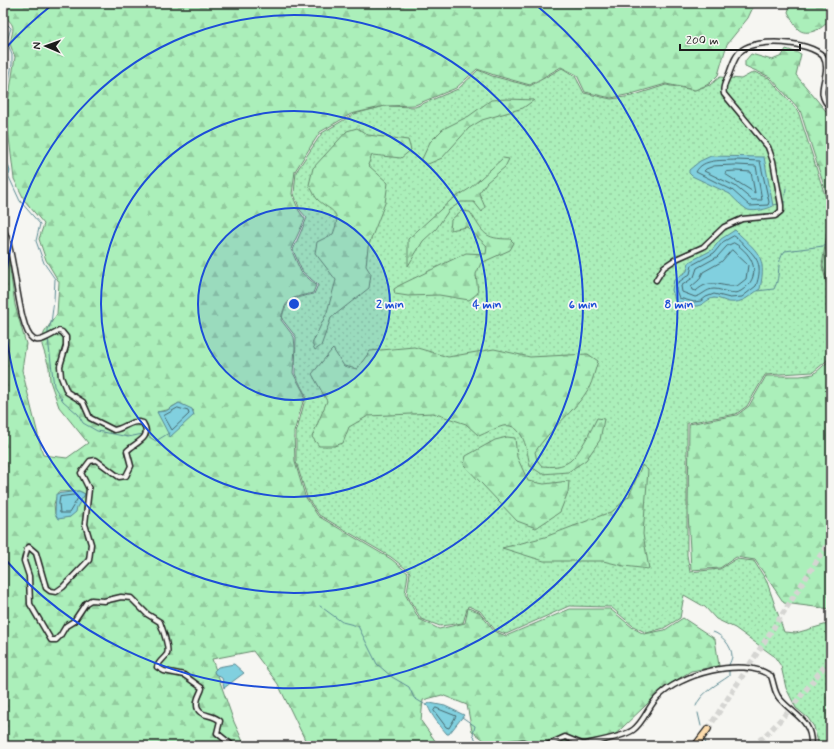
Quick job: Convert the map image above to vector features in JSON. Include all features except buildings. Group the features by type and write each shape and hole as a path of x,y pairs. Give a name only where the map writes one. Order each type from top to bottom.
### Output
{"main road":[{"path":"694,746 708,729"}],"street":[{"path":"656,280 664,266 703,247 724,227 742,219 775,216 781,211 773,161 768,147 724,94 724,84 740,51 754,45 773,41 814,49 823,55 828,62 830,72 829,83 823,93 825,101 831,108"},
{"path":"3,229 11,247 14,276 26,329 33,339 41,340 59,332 62,332 66,337 66,346 60,366 61,377 67,392 83,402 90,418 114,430 133,422 139,422 145,426 145,435 143,440 127,451 131,466 126,476 119,477 96,460 90,461 81,473 89,489 85,524 91,551 87,563 63,587 56,592 50,591 46,588 36,553 29,548 27,549 24,561 29,576 30,604 51,640 56,640 66,626 74,621 86,603 91,600 104,601 121,597 131,598 147,614 160,622 168,649 167,655 157,667 164,671 184,675 202,688 197,699 198,711 201,714 217,718 220,721 217,733 232,746"},
{"path":"545,746 565,737 582,744 586,744 630,732 637,726 657,698 683,680 738,667 755,670 772,676 779,698 799,716 810,730 811,746"},
{"path":"483,746 523,742 532,746"}],"green space":[{"path":"3,3 755,3 748,18 727,44 718,75 709,84 695,90 666,84 611,98 585,92 577,75 561,67 530,85 477,69 456,88 415,105 385,106 351,114 320,132 295,171 292,194 299,211 305,219 291,249 301,272 316,285 313,293 295,298 288,303 285,307 281,320 294,337 295,348 293,373 305,395 294,432 295,462 305,496 318,516 391,559 408,573 405,594 419,619 439,629 465,623 468,608 479,612 494,631 506,636 570,609 610,609 633,628 644,634 665,630 683,618 715,639 719,666 691,671 665,687 603,746 492,746 472,731 467,705 442,695 423,700 421,721 436,742 443,746 308,746 278,684 253,651 212,659 234,722 245,746 3,746 3,239 7,248 15,305 26,344 22,370 43,455 67,458 88,443 59,407 50,381 49,367 42,345 44,333 57,314 59,282 46,260 39,239 44,224 25,201 14,179 5,105 9,96 15,57 10,44 13,28 10,22 3,15","holes":["179,403 194,411 157,412 167,410","79,491 85,494 70,517 61,518 55,514 54,504 58,492"]},
{"path":"804,3 831,3 830,17 826,24 810,32 801,31 798,29 788,12 790,6 801,6"},
{"path":"786,49 801,54 796,75 831,117 831,208 800,110 770,77 745,66 745,61 751,54 772,60 782,56"},
{"path":"562,68 575,76 584,93 611,99 632,96 666,85 694,90 710,85 720,77 741,79 754,72 769,78 798,111 830,211 822,266 831,299 831,355 830,358 813,372 765,375 747,406 736,414 687,423 687,555 690,572 720,569 736,559 754,561 767,582 784,632 796,633 831,623 831,746 819,746 814,727 808,718 796,708 786,688 781,666 774,656 735,628 716,619 705,607 684,595 680,618 664,628 647,633 633,626 611,607 569,606 506,634 495,630 480,611 468,606 463,623 440,626 421,619 407,595 410,572 391,557 319,515 307,497 296,462 296,433 306,396 295,374 296,337 282,319 283,312 288,303 296,298 314,294 318,285 302,271 293,250 307,218 300,210 294,194 296,172 322,133 354,114 385,106 415,107 458,89 478,70 492,76 530,86"},
{"path":"491,100 534,100 523,108 482,120 469,128 442,158 428,164 421,161 430,142 443,129 469,116"},
{"path":"357,128 368,135 408,140 411,150 401,158 372,155 368,165 388,183 385,203 368,247 366,266 371,274 369,288 331,318 321,346 315,350 312,344 327,312 336,280 315,253 317,242 333,234 337,220 334,212 317,199 309,185 313,168 347,131"},
{"path":"503,158 509,159 505,167 487,182 479,193 485,207 482,212 474,202 461,202 449,210 436,229 423,241 408,266 408,239 451,200 469,189"},
{"path":"461,211 470,212 482,230 489,236 501,239 510,239 514,243 510,250 481,263 476,274 478,293 469,300 439,295 408,296 395,294 394,289 400,285 466,253 486,254 487,246 467,227 450,230 451,220"},
{"path":"831,212 831,293 823,266"},
{"path":"414,347 448,357 494,349 530,357 588,354 598,361 589,388 577,405 541,443 535,452 537,460 542,466 557,466 570,461 581,447 597,418 604,419 600,440 586,460 568,472 542,474 530,466 526,446 520,433 516,429 510,426 503,426 479,436 466,424 433,413 368,416 349,427 343,443 334,446 319,446 312,437 327,401 312,374 331,351 333,349 344,366 357,369 370,351"},
{"path":"831,359 831,609 784,603 755,560 736,557 720,568 691,570 688,512 689,424 737,415 749,406 766,376 800,376 814,374"},
{"path":"507,437 515,438 517,457 528,481 544,484 569,481 568,492 560,512 536,528 517,521 464,465 466,456 495,440"},
{"path":"642,465 648,470 643,534 649,569 624,566 603,561 544,561 502,548 545,537 613,511 629,496"}],"water":[{"path":"3,150 10,171 9,175 3,177"},
{"path":"711,156 764,157 773,206 761,210 748,210 730,194 692,176 689,173 689,170 700,161"},
{"path":"735,230 759,255 762,269 760,289 738,302 729,302 714,298 697,306 676,303 672,290 674,280 687,271 689,262 712,250 721,239"},
{"path":"179,403 192,409 194,415 170,437 157,412 166,411"},
{"path":"79,491 85,494 77,507 76,512 70,517 58,519 55,514 56,494"},
{"path":"234,664 244,673 224,688 222,678 215,674 214,671 218,667"},
{"path":"430,703 445,706 464,715 449,734 447,734 439,724 428,706 425,705"}],"waterway":[{"path":"3,20 11,28 7,41 12,55 12,64 7,91 3,100"},
{"path":"8,175 20,201 40,224 36,241 44,263 55,279 54,300 48,336"},
{"path":"784,203 786,188"},
{"path":"773,205 779,204"},
{"path":"757,291 774,289 778,278 780,259 785,251 831,245"},
{"path":"48,339 54,386 63,401 78,414 83,423 97,431 128,437 143,434"},
{"path":"146,435 156,441 169,433"},
{"path":"320,606 342,622 358,626 377,664 392,677 409,687 414,698 424,704"},
{"path":"713,632 723,638 732,652 729,665"},
{"path":"696,706 698,701 706,692 729,676 729,670"},
{"path":"698,713 701,726"},
{"path":"462,717 475,726 473,734 477,743 486,743"},
{"path":"705,740 706,746"}],"tunnel":[{"path":"708,729 831,539"},
{"path":"753,746 771,730 793,706 831,658"}]}
